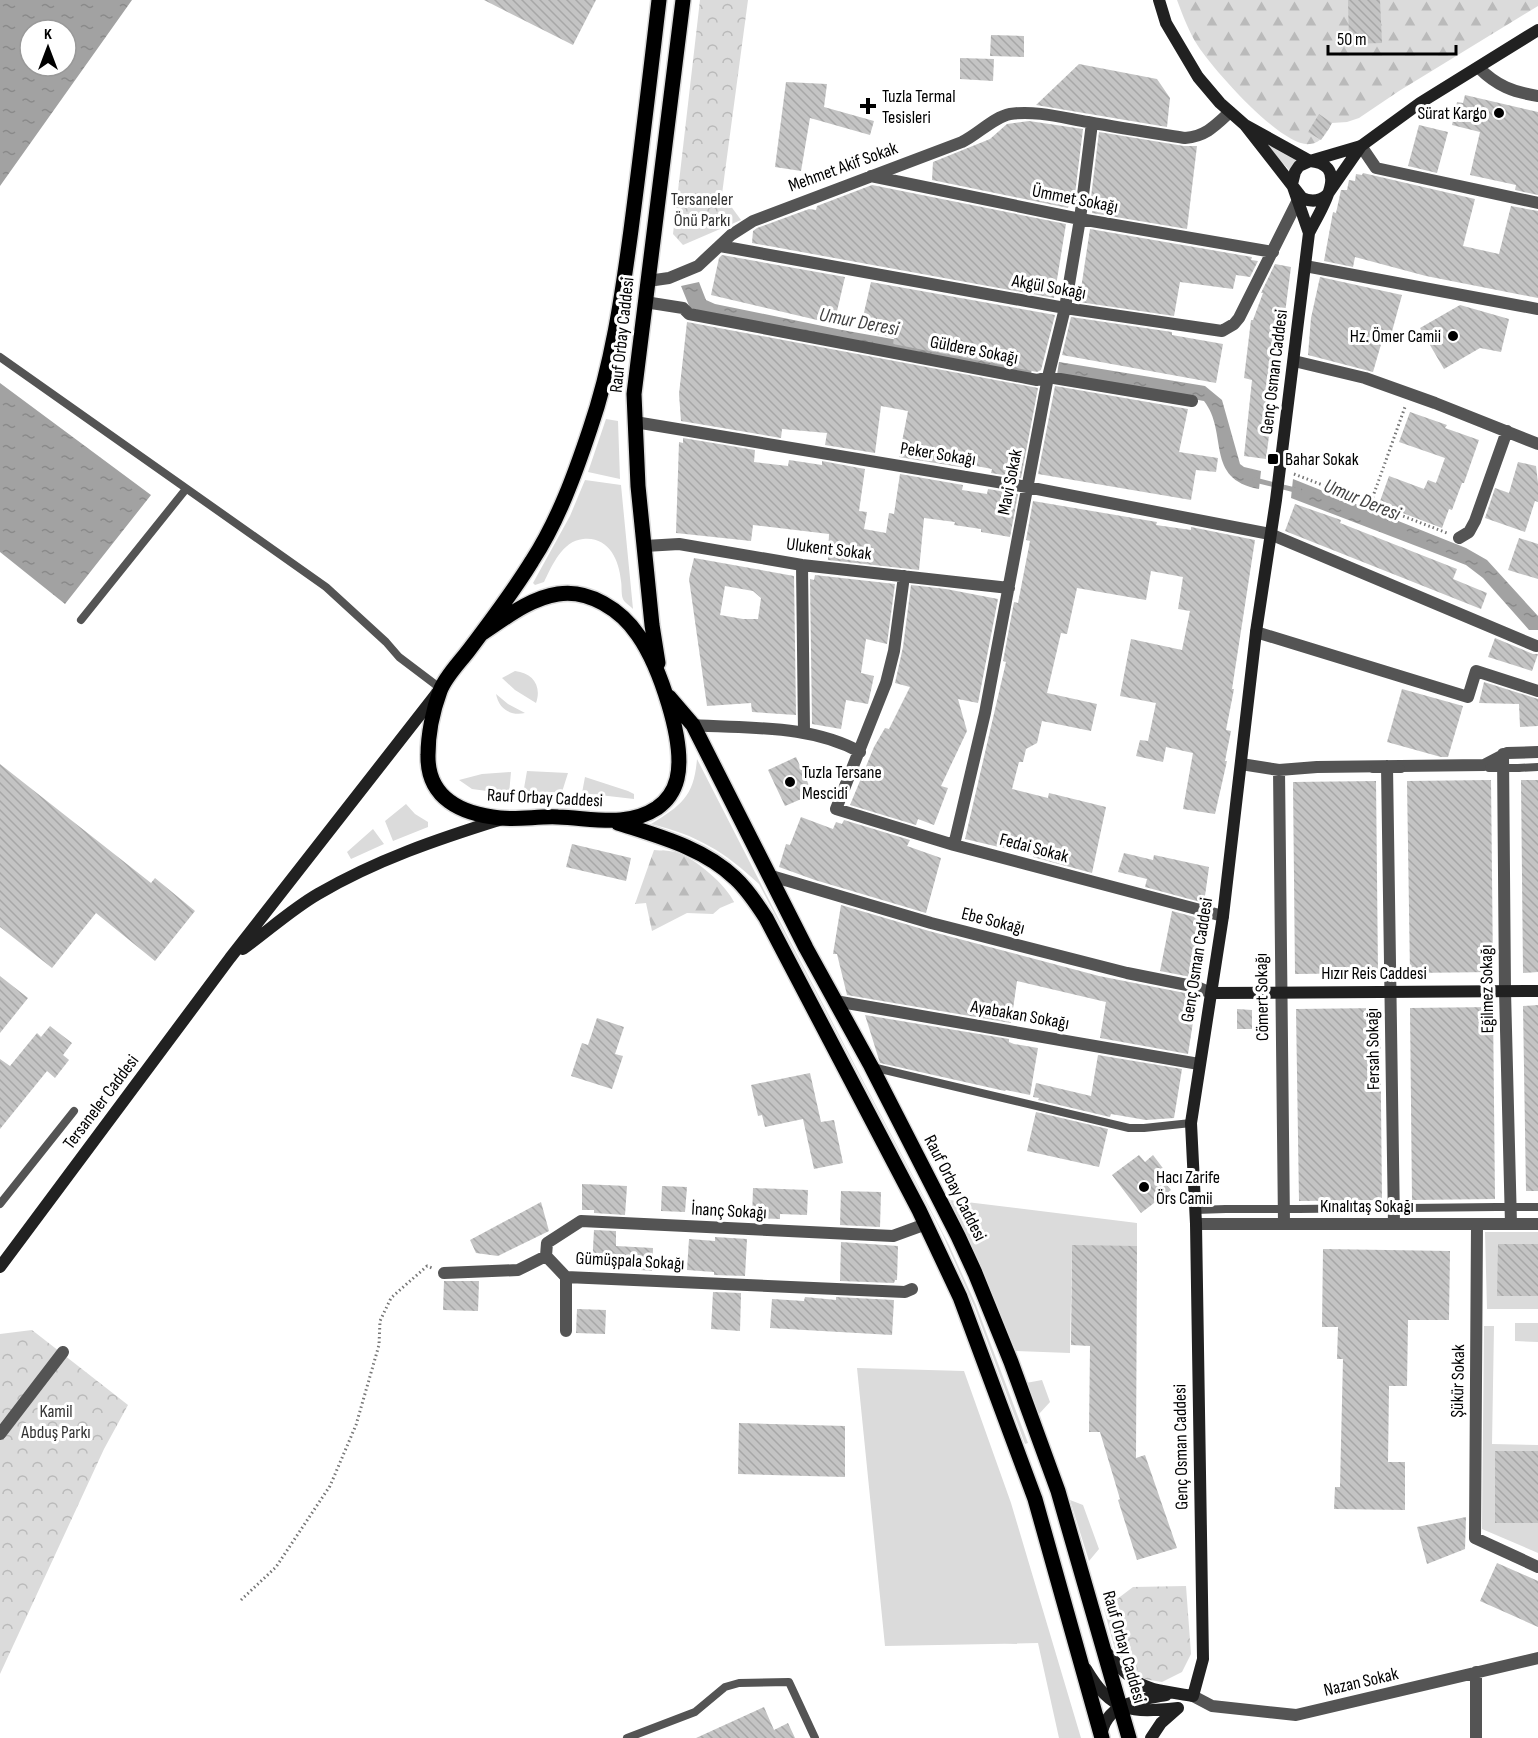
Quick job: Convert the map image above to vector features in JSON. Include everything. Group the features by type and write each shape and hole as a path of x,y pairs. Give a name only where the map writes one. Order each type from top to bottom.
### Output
{"main road":[{"name":"Rauf Orbay Caddesi","path":"659,0 625,271 610,357 591,428 569,487 533,561 440,688 429,740 427,759 430,775 436,789 448,802 466,812 502,819 550,817 615,822 679,843 706,857 734,877 766,918 926,1224 974,1331 1024,1465 1047,1536 1101,1737"},
{"name":"Rauf Orbay Caddesi","path":"615,822 652,810 668,799 678,778 678,747 660,675 652,625 638,486 634,394 683,0"},
{"name":"Rauf Orbay Caddesi","path":"481,634 542,598 560,594 577,594 608,606 624,618 638,635 660,675"},
{"name":"Rauf Orbay Caddesi","path":"664,691 693,725 768,875 871,1066 958,1236 990,1309 1058,1491 1129,1738"}],"street":[{"path":"1159,0 1176,44 1198,77 1230,112 1245,125 1327,168 1332,179 1330,190 1323,198 1312,201 1296,195 1292,184 1299,166 1310,160"},
{"name":"Genç Osman Caddesi","path":"1193,1696 1203,1659 1196,1224 1191,1123 1223,916 1256,632 1276,500 1309,233 1330,190 1361,146 1420,103 1538,30"},
{"path":"1479,68 1501,86 1538,96"},
{"name":"Mehmet Akif Sokak","path":"648,281 669,278 698,266 731,235 753,221 962,142 975,136 995,120 1010,114 1035,114 1185,138 1209,132 1230,112"},
{"name":"Mavi Sokak","path":"954,846 985,713 1048,377 1065,308 1080,219 1092,123"},
{"name":"Genç Osman Caddesi","path":"1245,125 1286,177 1296,195 1309,233"},
{"path":"1361,146 1376,168 1538,203"},
{"name":"Genç Osman Caddesi","path":"1310,160 1361,146"},
{"name":"Ümmet Sokağı","path":"871,176 1080,219 1273,252"},
{"name":"Akgül Sokağı","path":"720,246 1065,308 1222,331 1239,318 1273,252 1296,195"},
{"path":"1305,266 1538,309"},
{"name":"Güldere Sokağı","path":"645,302 683,308 689,314 1037,380 1048,377 1192,401"},
{"path":"1294,361 1365,378 1538,444"},
{"name":"Peker Sokağı","path":"635,422 1027,487 1270,534 1537,647"},
{"path":"1459,538 1469,532 1475,521 1507,432"},
{"name":"Ulukent Sokak","path":"645,546 679,543 802,565 1009,588"},
{"path":"802,565 804,732"},
{"path":"693,725 804,732 837,740 860,752 891,666 904,576"},
{"path":"1256,632 1468,696 1476,672 1538,691"},
{"name":"Tersaneler Caddesi","path":"0,1267 230,958 440,688"},
{"name":"Fedai Sokak","path":"860,752 836,809 954,846 1223,916"},
{"path":"1241,764 1279,770 1317,767 1484,765 1503,754 1538,752"},
{"name":"Eğilmez Sokağı","path":"1503,754 1510,1224"},
{"name":"Fersah Sokağı","path":"1388,766 1394,1224"},
{"name":"Cömert Sokağı","path":"1279,770 1284,1224"},
{"path":"230,958 316,895 371,866 422,845 502,819"},
{"name":"Ebe Sokağı","path":"768,875 931,923 1128,973 1197,987 1211,993"},
{"name":"Hızır Reis Caddesi","path":"1211,993 1538,990"},
{"name":"Ayabakan Sokağı","path":"835,1001 1199,1064"},
{"name":"İnanç Sokağı","path":"546,1256 547,1243 581,1221 893,1236 926,1224"},
{"name":"Kınalıtaş Sokağı","path":"1196,1224 1538,1224"},
{"name":"Şükür Sokak","path":"1477,1224 1474,1538 1538,1567"},
{"path":"444,1273 518,1270 546,1256"},
{"name":"Gümüşpala Sokağı","path":"546,1256 566,1276 906,1292 912,1289"},
{"path":"566,1276 566,1331"},
{"path":"0,1434 63,1352"},
{"path":"1104,1650 1126,1676 1141,1686 1193,1696"},
{"path":"1080,1657 1099,1688 1120,1707 1145,1712 1178,1708"},
{"name":"Nazan Sokak","path":"1193,1696 1212,1707 1296,1715 1538,1658"},
{"path":"1476,1672 1476,1738"},
{"path":"1101,1737 1108,1717 1120,1707 1136,1700 1176,1693"},
{"path":"1151,1738 1161,1723 1193,1696"}],"lane":[{"path":"0,357 326,587 386,642 399,657 440,688"},
{"path":"81,620 186,489"},
{"path":"1335,769 1538,767"},
{"path":"871,1066 1129,1128 1191,1123"},
{"path":"0,1204 74,1110"},
{"path":"1195,1210 1538,1207"},
{"path":"627,1738 695,1712 725,1687 739,1683 789,1682 815,1738"}],"path":[{"path":"1371,503 1410,394"},
{"path":"1280,465 1296,475 1459,538"},
{"path":"242,1600 276,1567 330,1486 356,1425 379,1345 380,1321 391,1298 427,1266 444,1273"}],"green space":[{"name":"Tersaneler Önü Parkı","path":"700,0 748,0 722,194 741,220 683,245 673,234"},
{"path":"1177,0 1538,0 1538,6 1359,118 1332,123 1321,139 1310,144 1298,142 1266,121 1218,72 1198,46"},
{"path":"1262,141 1300,161 1291,172"},
{"path":"606,419 618,421 620,479 588,472"},
{"path":"585,480 621,485 633,609 622,597 620,573 615,557 605,545 592,539 583,539 569,544 559,555 544,582 535,585 533,583 570,516"},
{"path":"515,671 527,674 534,681 538,691 536,703 515,690 502,678"},
{"path":"496,694 525,713 506,710 500,704"},
{"path":"697,759 949,1245 976,1305 1028,1443 1025,1444 975,1308 942,1233 759,884 710,846 667,828 651,824 678,805 689,791"},
{"path":"527,771 568,773 562,792 523,794"},
{"path":"511,772 509,794 472,789 459,780 482,774"},
{"path":"585,777 628,791 634,794 634,799 582,793"},
{"path":"406,804 415,814 428,822 428,827 393,841 385,821"},
{"path":"373,829 384,844 351,859 347,852"},
{"path":"654,850 675,852 693,861 718,881 734,902 713,914 687,913 652,931 646,903 635,904"},
{"path":"950,1200 1137,1223 1137,1246 1072,1246 1070,1353 1016,1351"},
{"path":"1485,1232 1538,1232 1538,1309 1487,1309"},
{"path":"1515,1323 1538,1323 1538,1342 1515,1341"},
{"path":"1484,1326 1494,1326 1492,1444 1538,1445 1538,1553 1482,1529"},
{"name":"Kamil Abduş Parkı","path":"32,1330 128,1405 104,1449 0,1674 0,1334"},
{"path":"857,1368 964,1371 1011,1503 1081,1738 1059,1738 1038,1643 885,1646"},
{"path":"1042,1380 1050,1402 1039,1414 1026,1383"},
{"path":"1070,1500 1083,1505 1099,1549 1089,1561"},
{"path":"1186,1586 1191,1654 1182,1672 1162,1682 1144,1679 1116,1653 1104,1609 1133,1587"}],"water":[{"path":"0,0 132,0 78,76 78,18 18,18 18,78 77,78 0,186"},
{"path":"699,282 706,300 715,304 842,330 1032,364 1031,377 690,308 681,286"},
{"path":"1059,362 1205,386 1222,400 1240,464 1261,471 1259,489 1242,484 1231,476 1224,465 1211,414 1204,401 1057,375"},
{"path":"0,383 151,495 65,604 0,552"},
{"path":"1293,479 1466,548 1487,560 1538,616 1538,630 1529,630 1483,578 1466,565 1291,498"}],"building":[{"path":"484,0 596,0 573,45"},
{"path":"1348,0 1380,0 1382,43 1349,44"},
{"path":"991,35 1024,36 1024,57 990,56"},
{"path":"960,58 994,59 993,81 960,79"},
{"path":"1079,64 1157,79 1170,98 1167,127 1036,105"},
{"path":"786,82 827,84 824,107 874,121 870,135 810,118 801,171 775,167"},
{"path":"1465,95 1538,112 1538,195 1515,190 1516,185 1470,175 1480,132 1452,125 1457,102 1463,103"},
{"path":"1319,114 1332,123 1321,140 1308,132"},
{"path":"1029,121 1083,129 1075,194 1071,194 1068,208 932,180 933,162 990,139 1007,124"},
{"path":"1419,125 1448,132 1437,173 1408,166"},
{"path":"1099,132 1184,146 1197,146 1187,229 1092,213 1094,197 1091,197"},
{"path":"1363,173 1475,199 1463,246 1499,254 1511,206 1538,211 1538,298 1426,276 1355,257 1353,267 1324,261 1333,212 1336,213 1341,190 1347,190 1349,180 1355,181 1356,174 1362,175"},
{"path":"872,185 1066,224 1054,298 752,243 753,231 757,228 809,209 816,210 817,206"},
{"path":"1090,229 1252,257 1251,260 1258,261 1250,277 1236,275 1233,289 1180,282 1174,316 1079,302"},
{"path":"722,255 845,277 834,324 711,295 719,258"},
{"path":"1275,264 1291,267 1266,459 1244,456 1252,380 1244,378 1251,320 1253,320 1263,293 1261,293"},
{"path":"1320,277 1402,295 1391,335 1384,334 1373,372 1308,355 1311,318"},
{"path":"871,282 1055,315 1041,370 1037,372 893,344 894,338 860,330"},
{"name":"Hz. Ömer Camii","path":"1460,305 1509,319 1501,352 1480,348 1444,369 1420,328"},
{"path":"1071,317 1172,332 1172,335 1223,344 1216,383 1062,355"},
{"path":"687,322 1038,388 1021,478 991,473 992,469 966,464 966,468 899,457 908,411 881,406 875,453 825,445 827,433 782,429 781,438 681,421 679,394"},
{"path":"1055,386 1188,409 1179,452 1218,458 1216,472 1196,470 1191,500 1038,474"},
{"path":"1410,412 1447,425 1445,428 1479,440 1464,483 1462,483 1452,510 1449,509 1442,528 1379,504 1389,476 1424,489 1428,480 1436,483 1445,458 1399,442"},
{"path":"683,438 755,450 754,462 788,466 789,460 822,465 822,461 865,469 859,511 867,512 864,529 886,533 889,513 894,514 900,474 963,485 962,490 987,494 988,489 1018,494 1010,537 954,525 955,522 924,518 919,570 828,560 829,534 753,525 751,541 676,533 679,442 683,443"},
{"path":"1518,462 1536,466 1538,483 1538,502 1535,501 1525,532 1485,518 1495,488 1509,493"},
{"path":"1033,501 1157,522 1156,525 1191,530 1191,527 1255,540 1226,730 1231,731 1225,761 1227,761 1215,814 1183,809 1193,753 1166,747 1163,762 1136,756 1140,740 1148,741 1156,703 1120,696 1131,639 1182,650 1190,611 1178,609 1183,577 1151,571 1146,600 1077,588 1067,634 1061,633 1047,693 1097,704 1091,731 1042,721 1037,743 1026,749 1023,762 1019,762 1012,789 1048,798 1049,793 1106,807 1092,873 1033,857 1033,855 965,839 1006,662 1003,661 1014,602 1018,603 1030,541 1026,540"},
{"path":"1295,504 1341,520 1340,523 1457,569 1453,579 1487,593 1481,609 1285,531"},
{"path":"1519,538 1538,544 1538,579 1508,570"},
{"path":"694,558 794,576 796,715 752,712 751,703 707,706 689,579","holes":["725,586 753,591 761,598 758,619 720,615"]},
{"path":"815,575 895,584 887,644 866,639 861,673 874,676 868,704 846,700 841,729 812,724 810,579 814,580"},
{"path":"911,585 998,599 978,703 958,699 967,731 941,786 948,788 934,825 918,819 916,825 850,805 874,747 885,728 889,729 910,687 895,683 903,647"},
{"path":"1495,638 1538,654 1532,671 1488,657"},
{"path":"1484,682 1538,699 1538,726 1520,727 1519,704 1479,703"},
{"path":"1402,689 1463,706 1448,757 1387,742"},
{"name":"Tuzla Tersane Mescidi","path":"796,757 813,794 785,806 768,770"},
{"path":"0,764 151,883 155,878 195,911 155,961 96,913 52,968 0,927"},
{"path":"1491,780 1493,972 1410,973 1407,781"},
{"path":"1521,780 1538,780 1538,972 1523,973"},
{"path":"1376,781 1378,973 1295,974 1293,782"},
{"path":"801,817 833,829 836,822 842,824 844,820 910,840 907,846 941,858 926,913 779,867 786,844 790,845"},
{"path":"572,844 631,858 626,881 566,867"},
{"path":"1124,853 1153,860 1154,855 1209,867 1204,903 1145,887 1147,879 1118,872"},
{"path":"841,905 1099,976 1195,995 1188,1054 1100,1038 1106,1002 1017,981 1011,1023 847,995 837,954 833,954"},
{"path":"1172,911 1202,919 1201,925 1204,926 1196,978 1160,971"},
{"path":"0,976 28,998 0,1033"},
{"path":"1538,1005 1538,1191 1526,1191 1523,1006"},
{"path":"1493,1007 1495,1199 1412,1200 1410,1008"},
{"path":"1380,1008 1382,1200 1299,1201 1296,1009"},
{"path":"1237,1009 1252,1010 1252,1029 1237,1029"},
{"path":"865,1015 1009,1039 1009,1042 1014,1044 1038,1048 1030,1095 880,1063"},
{"path":"597,1018 624,1027 615,1054 623,1056 612,1089 571,1076 582,1043 588,1045"},
{"path":"50,1026 72,1043 63,1055 69,1060 55,1078 47,1071 0,1129 0,1059 10,1066 37,1033 41,1037"},
{"path":"1098,1055 1182,1069 1174,1118 1146,1120 1111,1114 1110,1117 1033,1097 1036,1083 1091,1096"},
{"path":"810,1073 821,1122 834,1120 843,1163 814,1169 803,1119 765,1127 762,1115 758,1116 751,1085"},
{"path":"1036,1112 1108,1129 1099,1167 1027,1151"},
{"name":"Hacı Zarife Örs Camii","path":"1139,1155 1145,1162 1153,1155 1171,1179 1165,1183 1171,1190 1141,1213 1112,1175"},
{"path":"582,1184 627,1186 625,1215 582,1210"},
{"path":"662,1186 687,1187 685,1212 661,1211"},
{"path":"753,1188 808,1190 807,1215 780,1214 780,1219 752,1218"},
{"path":"841,1191 881,1192 880,1227 840,1225"},
{"path":"541,1202 549,1231 498,1256 476,1253 470,1240"},
{"path":"594,1230 616,1231 616,1246 653,1248 652,1271 592,1266"},
{"path":"715,1237 747,1239 745,1276 714,1275 714,1272 687,1270 689,1239 715,1241"},
{"path":"841,1242 898,1246 897,1280 894,1283 840,1281"},
{"path":"1498,1244 1538,1244 1538,1296 1497,1296"},
{"path":"1072,1245 1137,1246 1136,1458 1145,1455 1177,1548 1137,1560 1100,1432 1089,1432 1090,1346 1071,1345"},
{"path":"1323,1249 1450,1251 1449,1320 1408,1320 1407,1386 1389,1386 1388,1462 1405,1462 1405,1510 1334,1509 1335,1487 1340,1487 1343,1359 1337,1359 1338,1327 1322,1327"},
{"path":"444,1281 479,1281 478,1311 443,1310"},
{"path":"713,1292 741,1293 740,1331 711,1329"},
{"path":"805,1297 836,1300 836,1297 894,1300 892,1335 770,1328 772,1299 804,1301"},
{"path":"577,1309 606,1310 605,1334 576,1333"},
{"path":"739,1423 845,1426 845,1477 738,1474"},
{"path":"1495,1451 1538,1451 1538,1523 1495,1523"},
{"path":"1466,1517 1465,1549 1427,1564 1417,1527"},
{"path":"1497,1563 1538,1581 1538,1627 1480,1601"},
{"path":"764,1707 774,1730 788,1723 795,1738 696,1738"}],"waterway":[{"name":"Umur Deresi","path":"1255,480 1299,491"}],"place":[{"name":"Tuzla Termal Tesisleri","path":"868,106"},
{"name":"Sürat Kargo","path":"1499,113"},
{"name":"Hz. Ömer Camii","path":"1453,336"},
{"name":"Bahar Sokak","path":"1273,459"},
{"name":"Tuzla Tersane Mescidi","path":"790,782"},
{"name":"Hacı Zarife Örs Camii","path":"1144,1187"}]}
